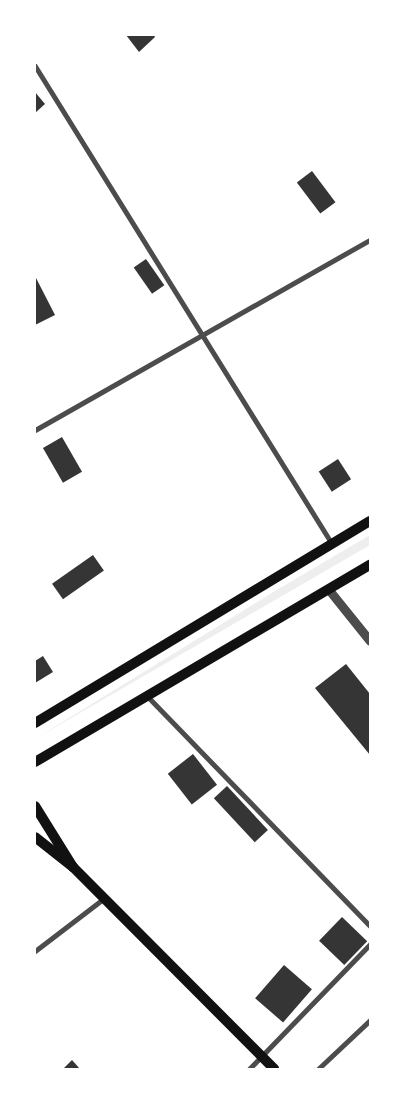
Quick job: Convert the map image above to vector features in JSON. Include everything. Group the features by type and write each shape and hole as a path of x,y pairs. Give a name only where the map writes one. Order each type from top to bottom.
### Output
{"main road":[{"path":"35,723 370,521"},
{"path":"35,762 370,565"},
{"path":"35,806 73,867"},
{"path":"35,837 73,867 274,1069"}],"street":[{"path":"35,66 207,336 332,544"},
{"path":"35,430 207,336 370,240"},
{"path":"329,590 370,641"},
{"path":"147,696 370,926"},
{"path":"35,951 103,899"},
{"path":"249,1069 262,1058 318,993 370,944"},
{"path":"318,1069 370,1020"}],"shaded area":[{"path":"370,535 370,545 35,739 275,591"}],"building":[{"path":"126,35 154,35 155,37 139,52"},
{"path":"35,92 45,104 35,113"},
{"path":"312,171 335,202 320,214 297,182"},
{"path":"146,259 164,285 152,294 134,268"},
{"path":"35,276 55,315 35,325"},
{"path":"62,437 82,472 63,483 43,448"},
{"path":"338,459 351,479 332,492 319,472"},
{"path":"93,555 104,571 63,599 52,584"},
{"path":"43,656 53,672 35,683 35,661"},
{"path":"346,664 370,694 370,755 315,688"},
{"path":"193,754 217,785 192,804 168,774"},
{"path":"227,786 268,830 255,842 214,798"},
{"path":"342,917 367,941 344,965 319,941"},
{"path":"284,965 312,989 283,1022 255,998"},
{"path":"72,1060 80,1069 63,1069"}]}
